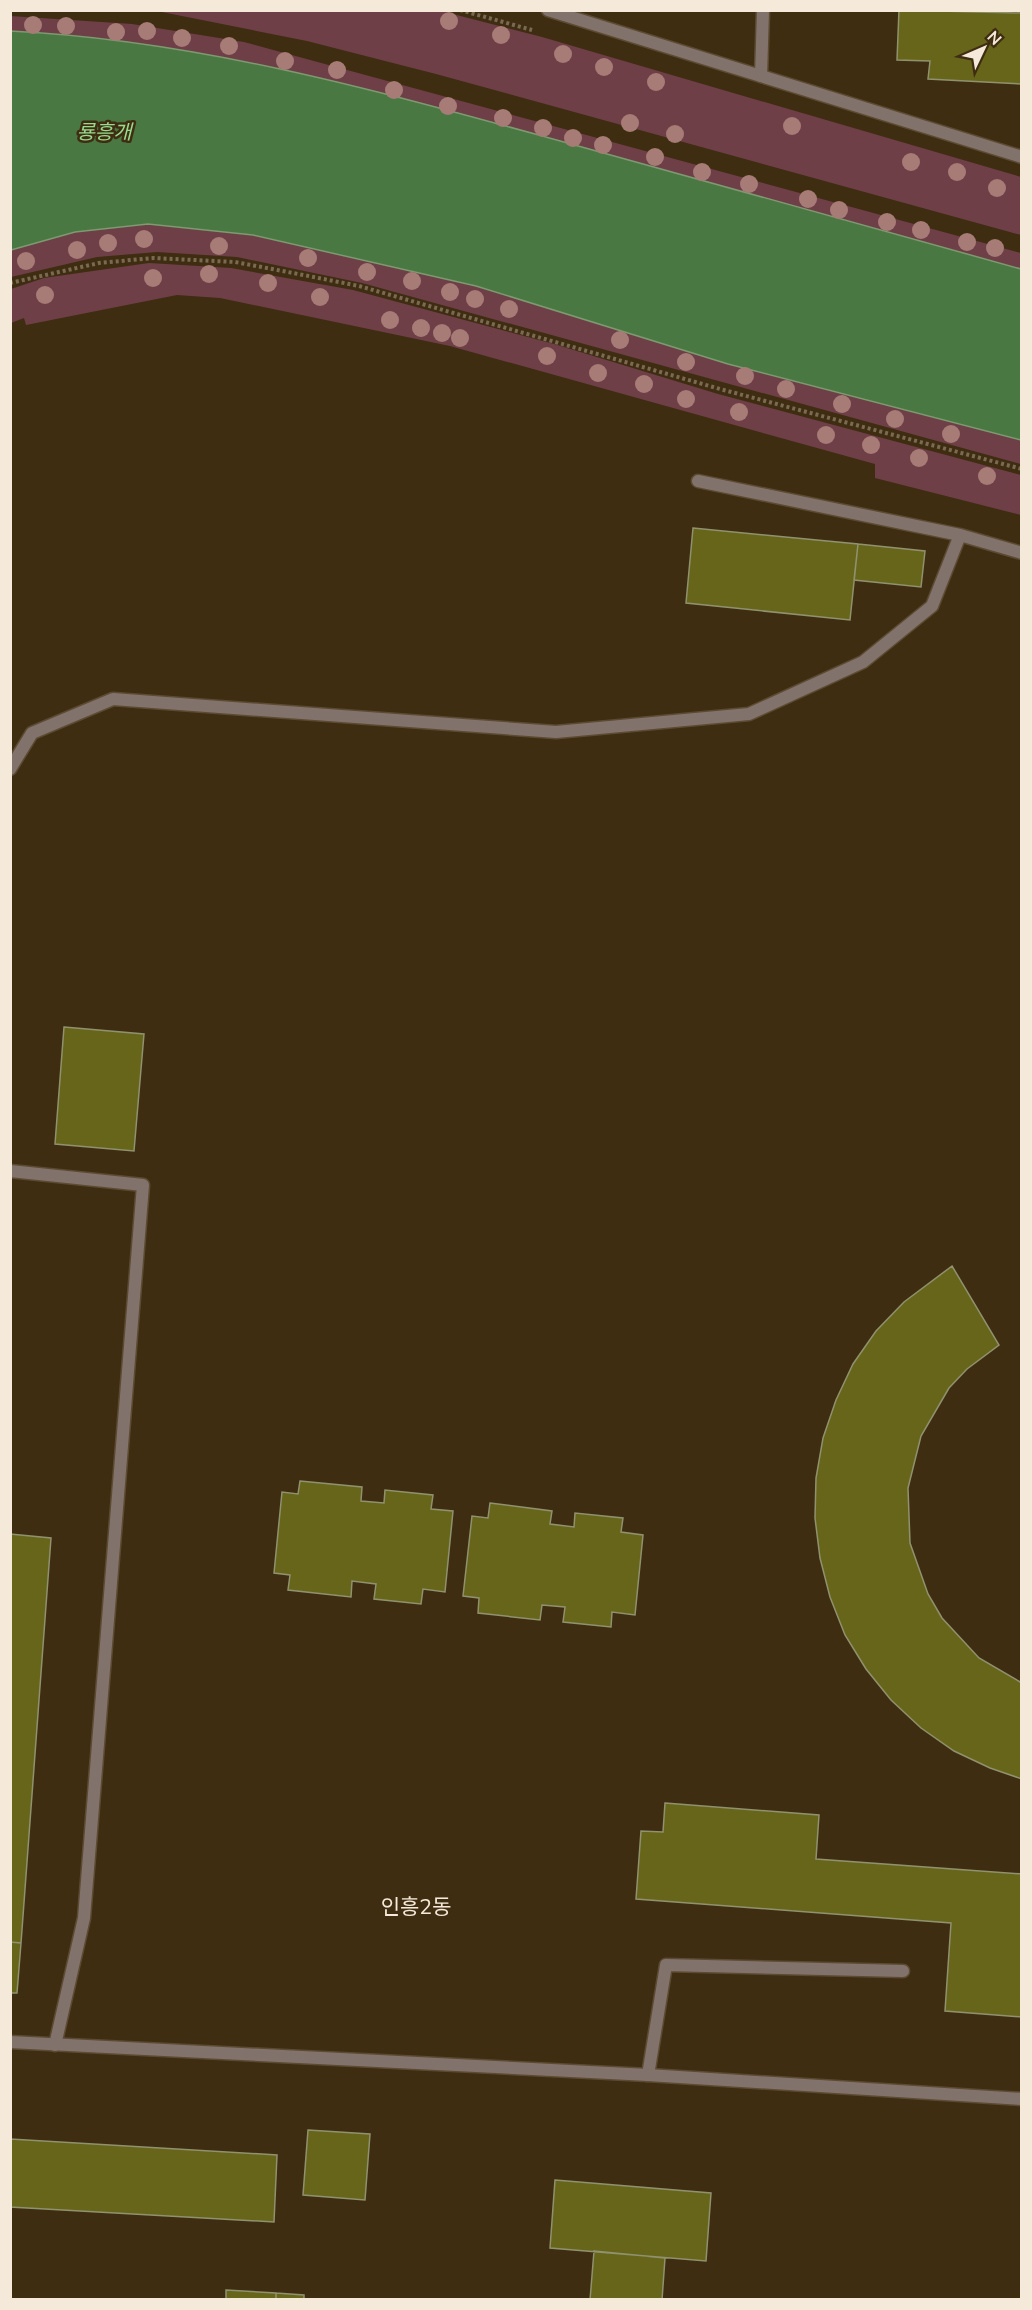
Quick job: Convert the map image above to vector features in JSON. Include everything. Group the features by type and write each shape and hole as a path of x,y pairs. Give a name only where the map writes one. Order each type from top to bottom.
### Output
{"street":[{"path":"548,10 1022,157"},
{"path":"761,76 763,10"},
{"path":"698,481 960,535 1022,553"},
{"path":"10,770 32,734 113,699 556,732 748,714 863,662 932,606 960,535"},
{"path":"10,1171 143,1185 84,1918 55,2044"},
{"path":"648,2075 666,1965 903,1971"},
{"path":"10,2042 648,2075 1022,2099"}],"path":[{"path":"10,283 99,263 153,258 235,262 359,286 720,389 1022,469"}],"shaded area":[{"path":"157,11 441,11 542,37 1021,177 1021,235 436,74 307,41"},
{"path":"10,16 132,24 244,42 1021,253 1021,269 423,104 219,57 150,45 11,31"},
{"path":"148,224 253,235 476,286 728,364 1021,440 1021,464 362,283 237,257 157,252 97,257 11,277 11,250 74,232"},
{"path":"149,263 231,268 353,290 554,344 718,394 1021,475 1021,515 875,478 875,464 450,346 220,298 177,295 26,325 24,318 11,323 11,289 44,278"}],"water":[{"name":"룡흥개","path":"10,31 79,36 217,56 352,86 1021,269 1021,440 728,364 476,286 253,235 148,224 75,232 11,250"}],"building":[{"path":"899,10 1022,13 1022,84 928,79 930,61 897,60"},
{"path":"693,528 858,544 850,620 686,603"},
{"path":"858,544 925,551 921,587 854,580"},
{"path":"64,1027 144,1034 134,1151 55,1144"},
{"path":"952,1266 999,1345 967,1369 949,1388 921,1436 908,1488 910,1543 928,1594 942,1618 979,1658 1022,1683 1022,1779 990,1768 954,1751 921,1728 891,1700 866,1669 845,1635 830,1597 820,1558 815,1518 816,1478 823,1438 836,1400 853,1364 876,1331 904,1302"},
{"path":"300,1481 362,1487 361,1501 384,1503 385,1490 433,1495 431,1509 453,1511 445,1592 423,1589 421,1604 374,1599 376,1584 352,1581 351,1597 288,1590 290,1575 274,1573 282,1492 298,1494"},
{"path":"490,1503 552,1511 550,1524 574,1527 575,1513 623,1518 621,1532 643,1535 635,1615 612,1612 611,1627 563,1622 565,1607 542,1605 540,1620 478,1613 479,1598 463,1596 472,1516 488,1518"},
{"path":"10,1534 51,1538 21,1943 10,1942"},
{"path":"665,1803 819,1815 816,1859 1022,1874 1022,2017 945,2011 951,1923 636,1899 641,1831 663,1832"},
{"path":"10,1942 21,1943 17,1993 10,1993"},
{"path":"308,2130 370,2134 365,2200 303,2195"},
{"path":"10,2139 277,2155 274,2222 10,2207"},
{"path":"555,2180 711,2193 706,2261 550,2248"},
{"path":"594,2251 665,2258 662,2300 590,2300"},
{"path":"226,2290 276,2293 276,2300 226,2300"},
{"path":"276,2293 304,2295 304,2300 276,2300"}],"district":[{"name":"인흥2동","path":"416,1907"}]}
